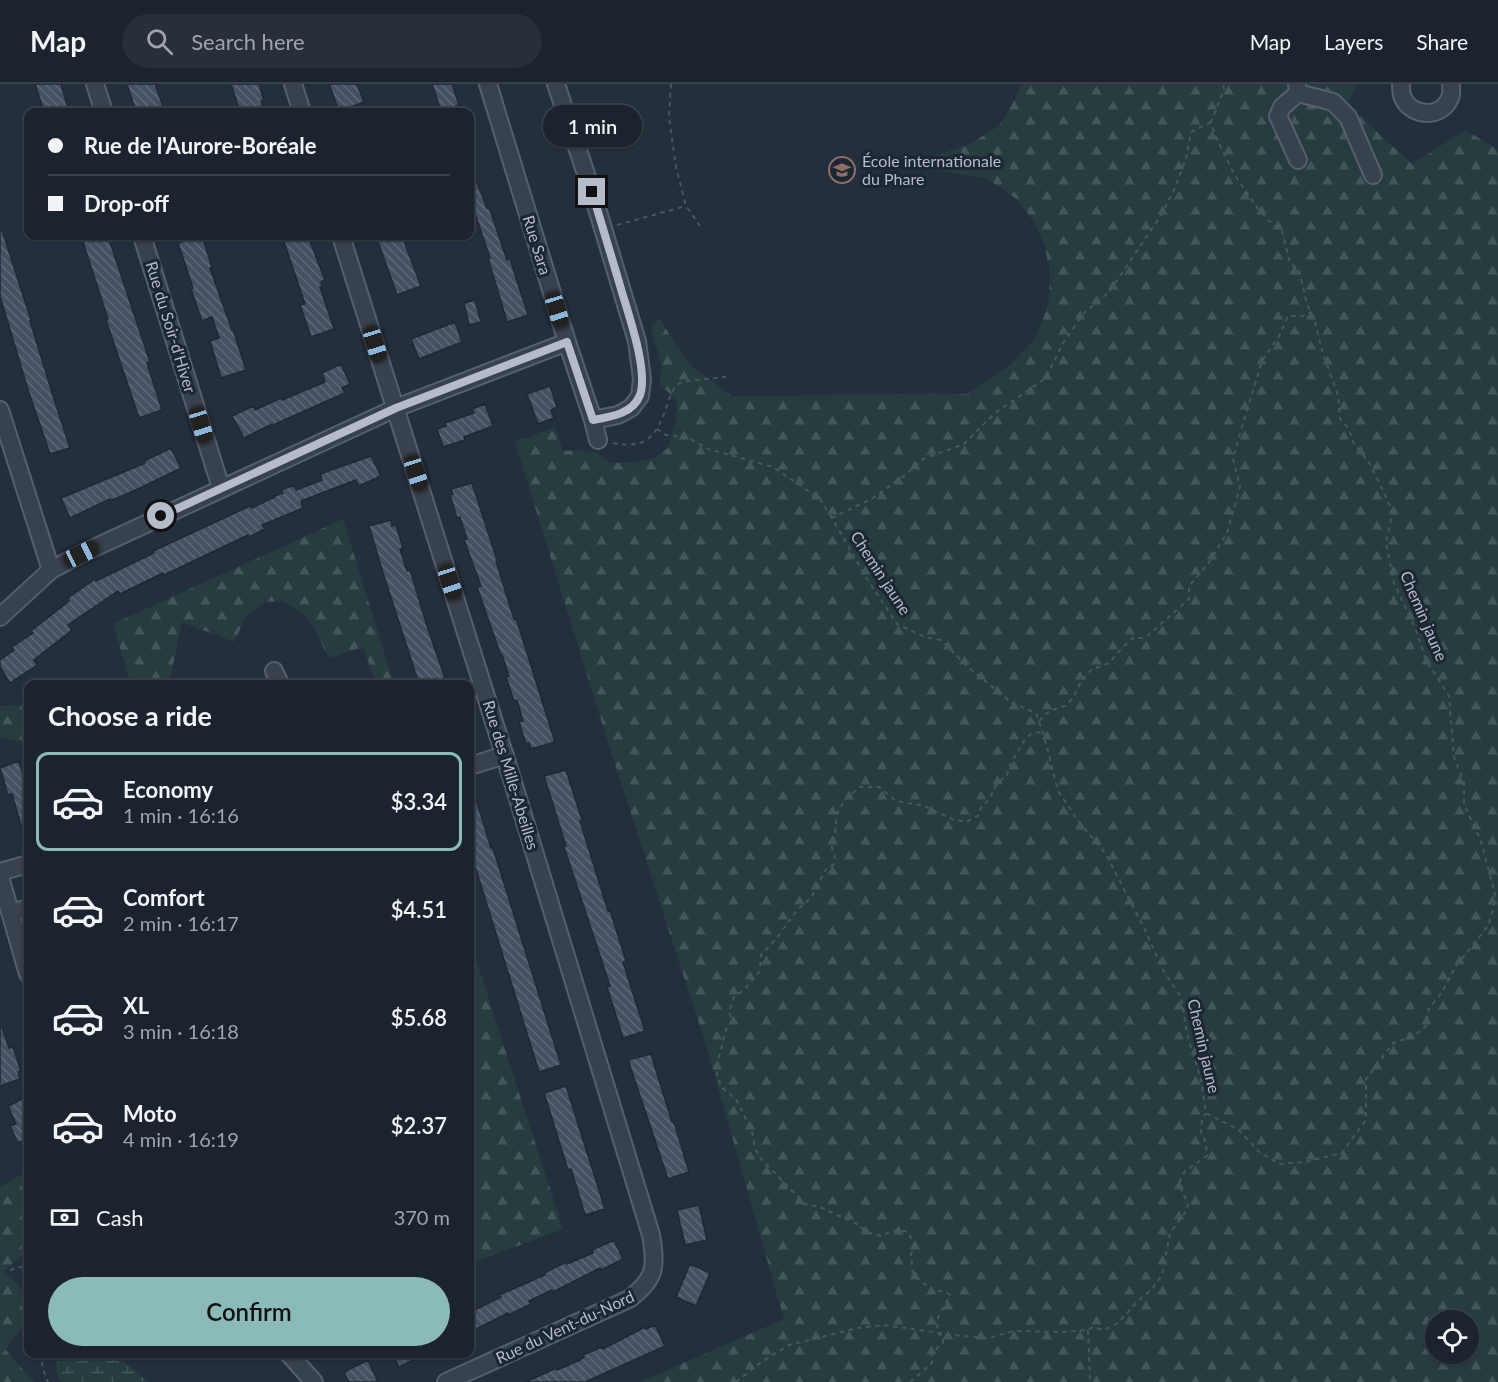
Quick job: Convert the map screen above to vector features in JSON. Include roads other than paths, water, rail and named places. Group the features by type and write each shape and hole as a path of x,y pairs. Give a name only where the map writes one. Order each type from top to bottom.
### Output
{"street":[{"path":"95,84 103,108"},
{"path":"293,84 301,108"},
{"name":"Rue Sara","path":"488,84 598,440"},
{"path":"556,84 637,341 642,379 640,396 631,408 618,415 593,420"},
{"path":"1401,84 1402,96 1409,107 1419,113 1432,113 1443,108 1450,98 1451,84"},
{"path":"1298,160 1278,116 1282,106 1298,88 1333,102 1348,117 1373,175"},
{"name":"Rue du Soir-d'Hiver","path":"143,240 221,488"},
{"name":"Rue des Mille-Abeilles","path":"342,240 504,755 651,1235 654,1269 648,1282"},
{"path":"0,617 51,570 81,554 396,408 567,342"},
{"path":"0,410 51,570"},
{"path":"474,765 504,755"},
{"path":"24,865 0,874 24,960"},
{"path":"11,914 24,909"},
{"name":"Rue du Vent-du-Nord","path":"446,1382 629,1299 642,1290 648,1282"},
{"path":"292,1358 314,1382"}],"place":[{"name":"École internationale du Phare","path":"842,170"}]}
